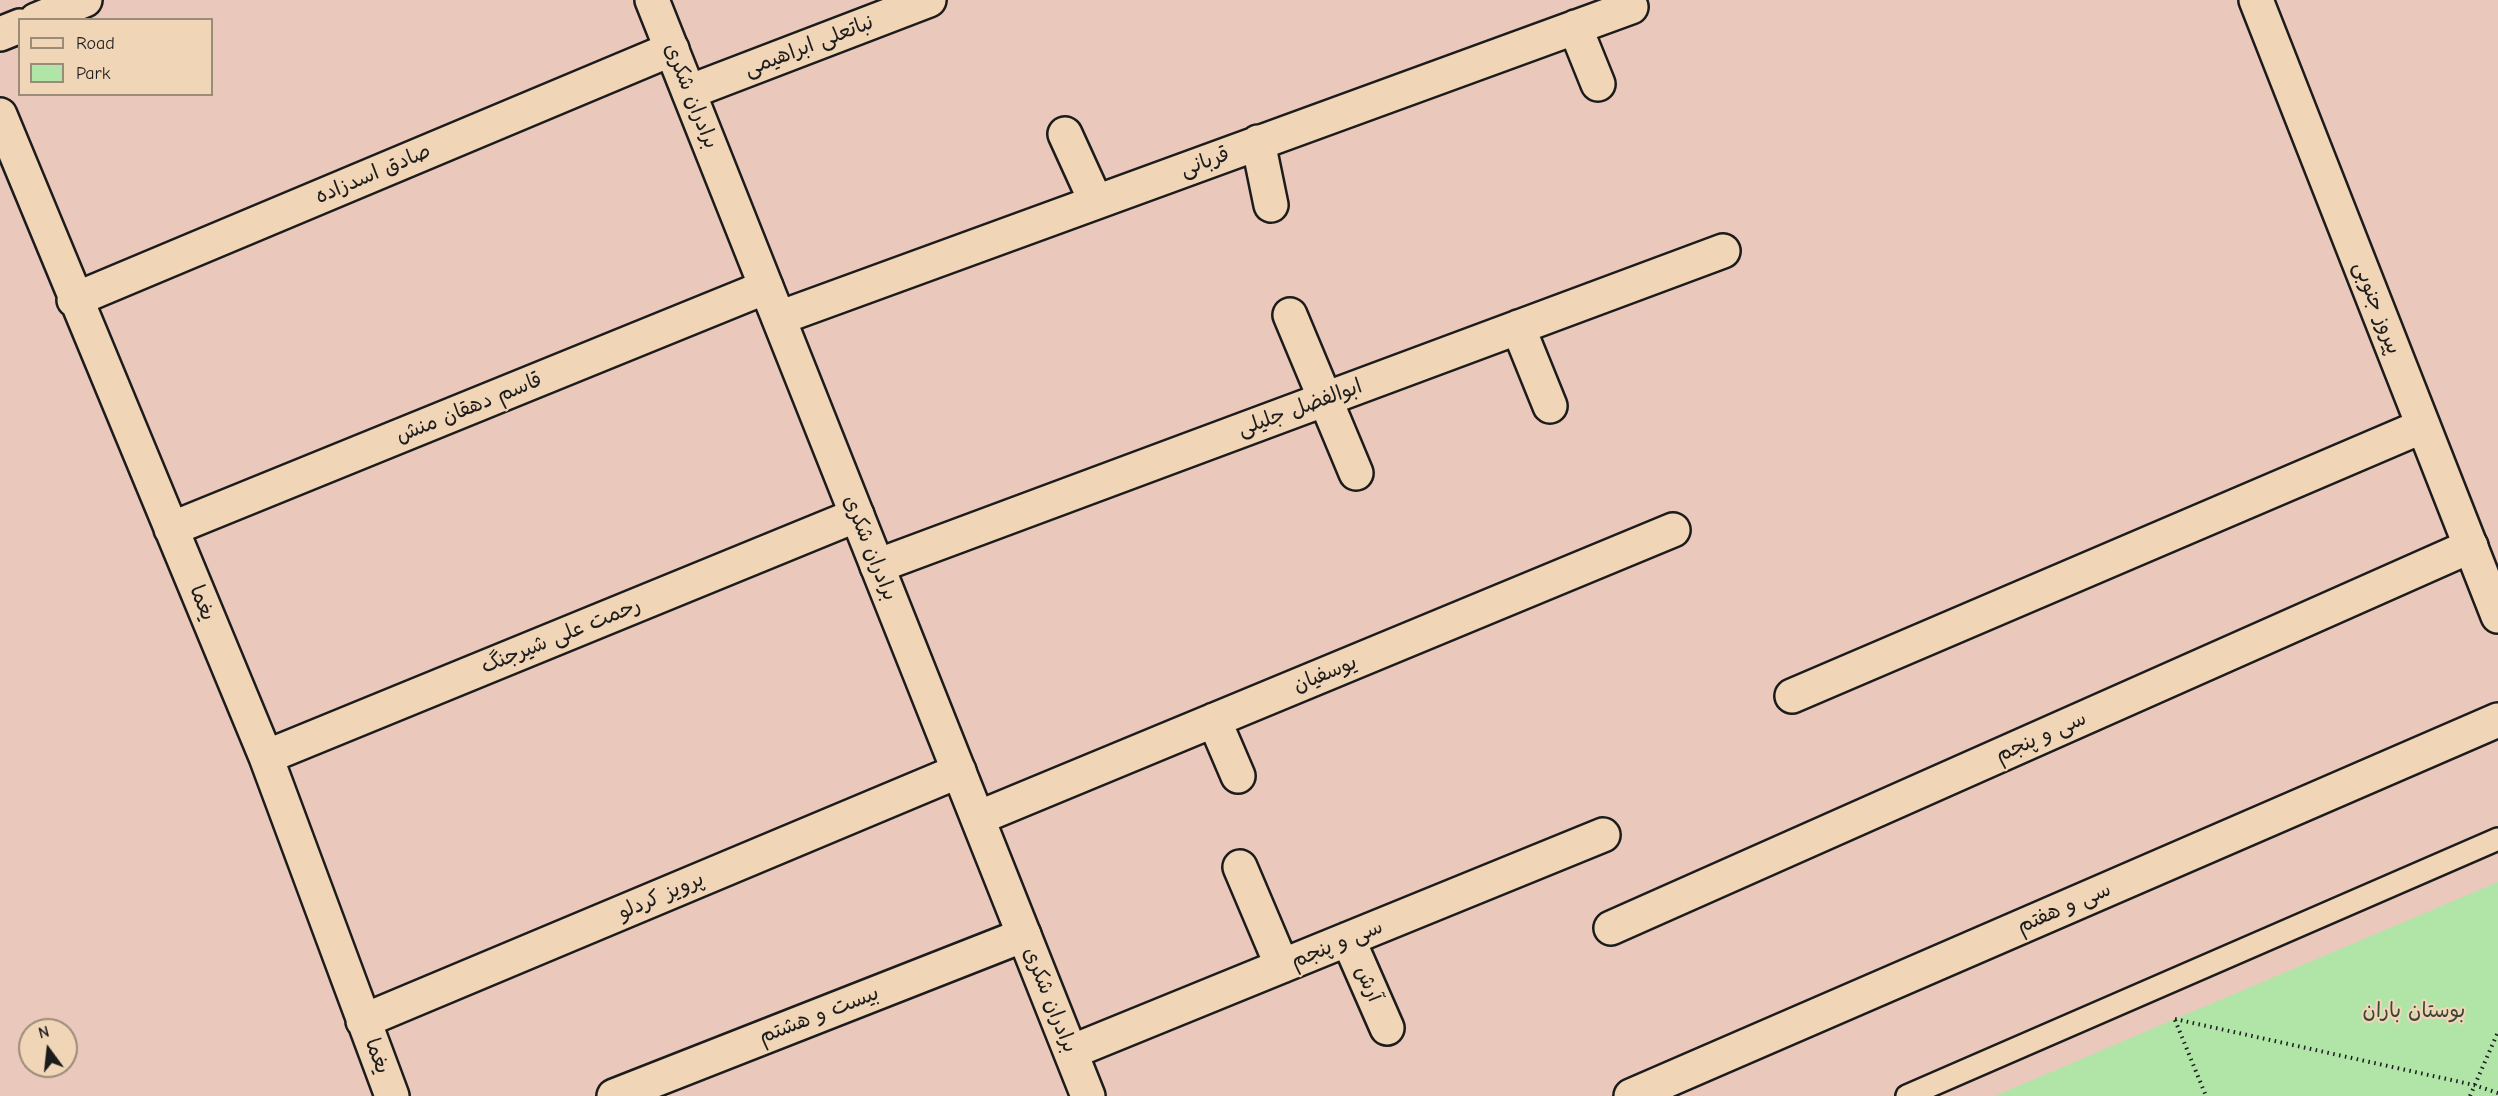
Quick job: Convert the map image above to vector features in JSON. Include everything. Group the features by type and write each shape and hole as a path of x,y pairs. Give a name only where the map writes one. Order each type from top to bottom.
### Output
{"street":[{"path":"41,18 85,0"},
{"name":"برادران شکری","path":"652,0 1088,1096"},
{"name":"نباتعلی ابراهیمی","path":"689,92 929,0"},
{"name":"پیروز جنوبی","path":"2256,0 2498,616"},
{"name":"قربانی","path":"779,318 1631,6"},
{"path":"0,34 18,27"},
{"path":"1575,27 1598,84"},
{"name":"صادق اسدزاده","path":"74,300 672,49"},
{"name":"یغما","path":"0,115 74,300 266,756 392,1096"},
{"path":"1065,134 1096,202"},
{"path":"1258,142 1271,205"},
{"name":"ابوالفضل جلیلی","path":"877,566 1723,251"},
{"name":"قاسم دهقان منش","path":"171,529 766,287"},
{"path":"1290,315 1356,473"},
{"path":"1518,327 1550,406"},
{"path":"1792,696 2423,426"},
{"name":"رحمت علی شیرجنگ","path":"266,756 857,515"},
{"name":"یوسفیان","path":"978,818 1673,530"},
{"name":"سی و پنجم","path":"1611,928 2471,546"},
{"path":"1214,720 1238,776"},
{"name":"سی و هفتم","path":"1631,1096 2498,720"},
{"name":"پرویز کردلو","path":"363,1021 959,771"},
{"name":"سی و پنجم","path":"1071,1052 1603,835"},
{"path":"1240,867 1281,966"},
{"name":"بیست و هشتم","path":"614,1096 1024,935"},
{"name":"آرش","path":"1348,939 1387,1028"}],"lane":[{"path":"1907,1096 2498,840"}],"path":[{"path":"2206,1096 2175,1019 2474,1085 2498,1093"},
{"path":"2470,1096 2498,1032"}],"green space":[{"name":"بوستان باران","path":"2498,882 2498,1096 1995,1096 2175,1019"}]}
